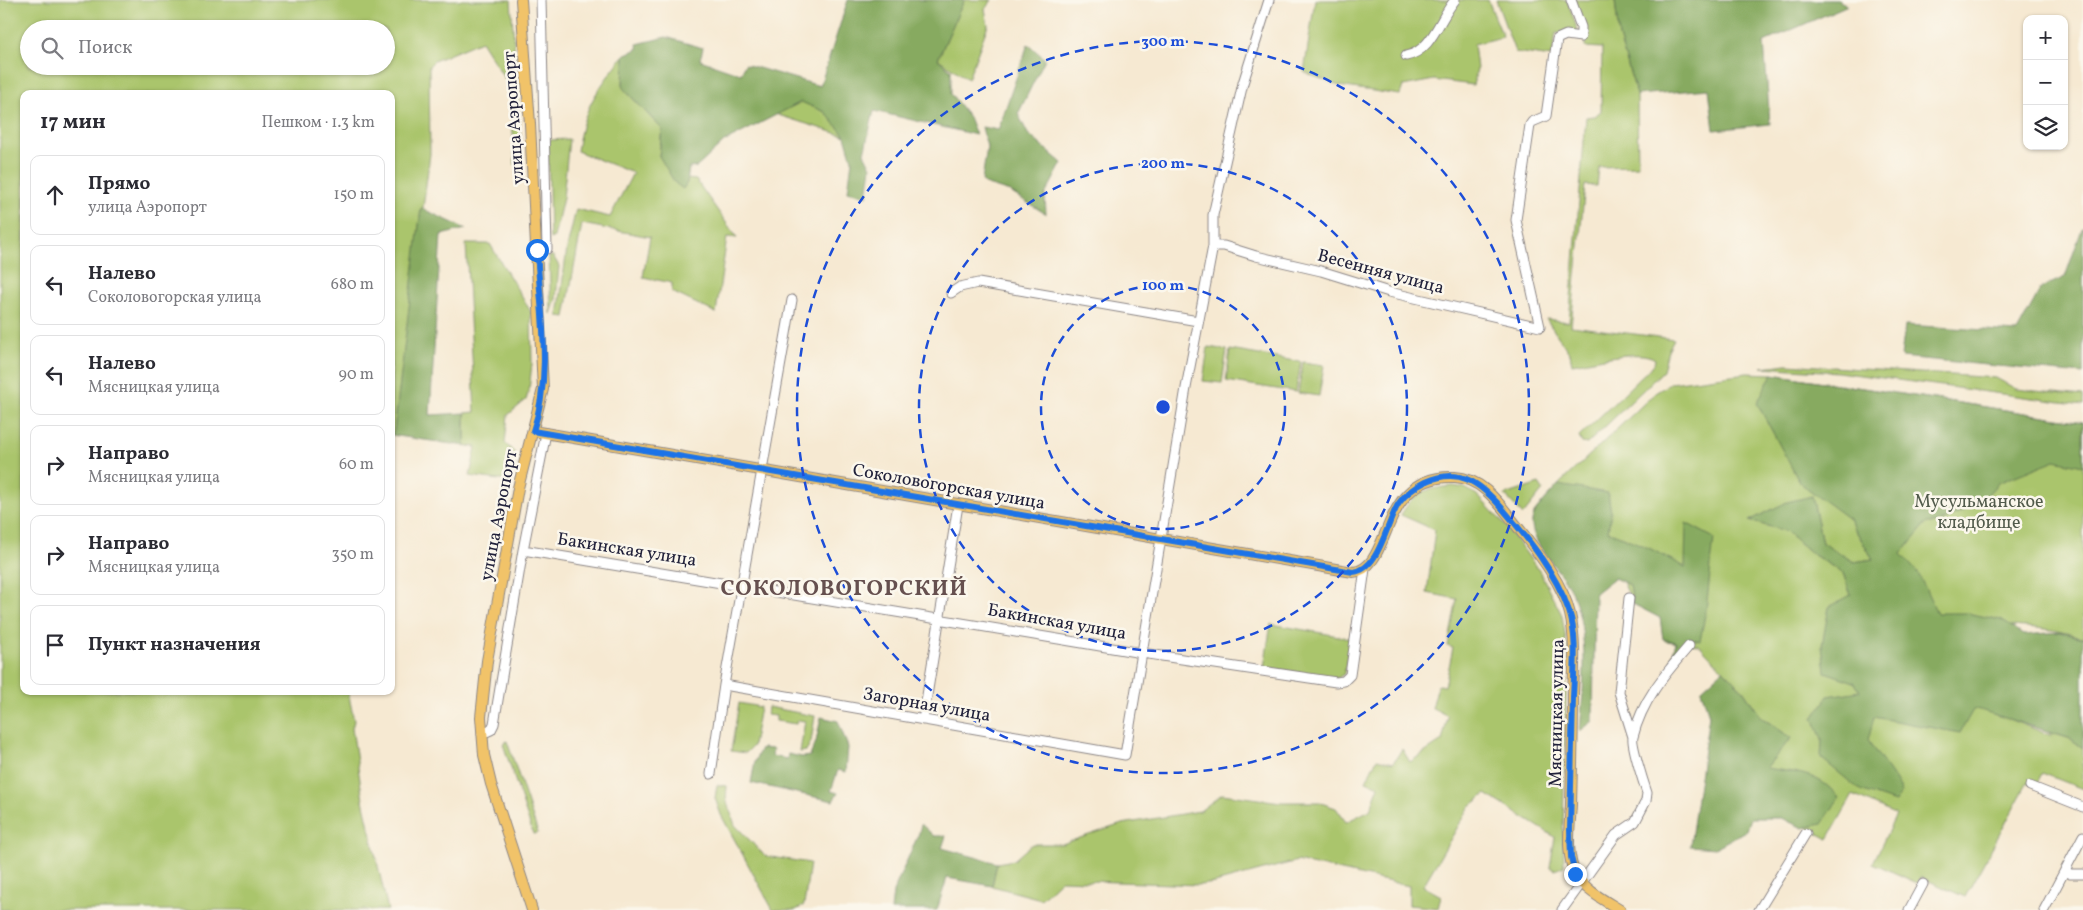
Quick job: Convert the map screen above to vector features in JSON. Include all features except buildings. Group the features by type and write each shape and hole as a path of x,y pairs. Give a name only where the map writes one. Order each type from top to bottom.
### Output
{"main road":[{"name":"улица Аэропорт","path":"521,0 544,370 540,408 519,482 487,661 482,696 482,734 491,784 532,910"},
{"name":"Соколовогорская улица","path":"533,431 958,505 1362,570"},
{"name":"Мясницкая улица","path":"1362,570 1376,556 1400,502 1411,489 1433,479 1455,477 1471,480 1484,489 1516,525 1555,580 1567,605 1572,627 1574,672 1571,857 1575,874 1588,890 1620,910"}],"street":[{"path":"541,0 548,249"},
{"path":"1142,653 1198,322 1213,246 1213,215 1243,83 1269,0"},
{"path":"1406,56 1420,52 1427,44 1445,12 1455,0"},
{"name":"Весенняя улица","path":"1213,246 1224,246 1256,256 1321,271 1389,292 1540,327 1516,220 1530,125 1532,122 1543,120 1546,116 1556,39 1566,35 1581,37 1581,27 1571,0"},
{"path":"951,294 960,287 978,283 1198,322"},
{"path":"711,774 724,685 792,300"},
{"path":"482,734 491,730 494,724 523,550 546,433"},
{"path":"924,720 958,505"},
{"name":"Бакинская улица","path":"523,550 742,584 1142,653 1336,682 1347,678 1362,570"},
{"path":"1562,910 1616,835 1635,822 1646,801 1647,793 1619,692 1629,598"},
{"path":"1632,737 1641,710 1661,679 1689,646"},
{"name":"Загорная улица","path":"724,685 1125,755 1142,653"},
{"path":"2030,786 2083,807"},
{"path":"1759,910 1806,834"},
{"path":"2044,910 2083,836"},
{"path":"2065,870 2070,874 2083,874"},
{"path":"1908,910 1923,884"}],"green space":[{"path":"0,0 511,0 523,166 515,165 510,87 481,41 434,61 429,66 430,154 395,424 395,90 20,90 20,695 349,695 354,721 352,728 363,800 388,910 0,910"},
{"path":"848,0 964,0 938,59 951,70 951,94 969,117 976,135 874,111 864,153 871,167 867,196 848,191 852,160 845,136 825,112 801,102 724,142 697,167 689,168 687,183 683,189 675,183 659,156 662,129 623,88 624,55 638,49 637,44 666,37 703,48 700,60 741,74 745,64 820,86"},
{"path":"964,0 992,0 985,9 988,25 968,79 938,59"},
{"path":"1315,0 1488,0 1503,37 1474,44 1477,69 1473,85 1434,80 1403,86 1400,95 1339,86 1304,72"},
{"path":"1496,0 1567,0 1578,31 1576,34 1556,33 1552,57 1515,52"},
{"path":"1573,0 1615,0 1619,37 1637,95 1638,166 1599,167 1597,186 1585,185 1571,326 1674,339 1668,350 1663,371 1587,444 1582,443 1579,437 1654,364 1655,359 1648,356 1627,355 1572,364 1570,354 1546,319 1569,322 1586,117 1595,116 1601,111 1602,48 1585,47 1585,35"},
{"path":"1615,0 1837,0 1848,5 1764,42 1770,124 1714,130 1709,89 1637,95 1619,37"},
{"path":"1028,44 1045,59 1018,114 1028,134 1062,163 1045,195 1046,214 1010,192 984,184 982,180 987,147 982,127 998,130"},
{"path":"624,55 623,88 662,129 659,156 687,183 687,179 696,180 737,238 727,237 716,313 672,292 672,283 643,277 650,237 582,224 565,317 558,316 567,248 576,209 610,217 633,173 577,151 584,122 593,99"},
{"path":"802,102 825,112 845,136 775,114"},
{"path":"569,139 563,198 554,237 550,239 548,140"},
{"path":"421,208 466,229 441,235 430,415 465,413 465,446 395,436"},
{"path":"2083,226 2083,374 1901,357 1905,325 2017,332 2041,288 2065,277"},
{"path":"466,244 490,244 531,312 532,364 529,390 526,400 508,415 505,443 516,454 513,476 505,480 470,476 476,447 465,446 465,413 475,412"},
{"path":"549,256 553,256 559,266 556,299 551,314"},
{"path":"1208,347 1227,350 1222,383 1203,381"},
{"path":"1230,350 1301,362 1296,392 1226,381"},
{"path":"1303,362 1324,365 1319,396 1298,393"},
{"path":"1787,364 1996,378 2016,389 2083,396 2083,405 1838,372 1762,367"},
{"name":"Мусульманское кладбище","path":"1747,373 1772,374 2083,422 2083,638 2046,629 2027,627 1930,627 1850,521 1873,559 1854,562 1822,543 1812,496 1750,521 1786,531 1811,553 1843,573 1851,595 1973,705 2052,736 2049,732 2071,739 2083,748 2083,789 2042,773 2036,785 2028,782 1965,897 1920,877 1917,883 1873,863 1896,815 1853,795 1828,839 1790,818 1765,768 1791,738 1761,717 1743,690 1699,645 1665,641 1662,617 1633,604 1619,573 1555,567 1538,542 1532,525 1534,513 1558,485 1655,393 1671,383"},
{"path":"1772,374 2083,422 2083,466 2055,460 1998,483 1981,502 1939,523 1927,523 1901,554 1918,573 1937,613 1967,613 2001,620 2024,635 2060,632 2083,638 2083,748 2071,739 1974,708 1960,733 1874,717 1868,740 1902,792 1895,802 1860,790 1821,758 1822,739 1813,718 1828,696 1860,691 1854,682 1825,672 1822,645 1829,607 1851,595 1843,573 1811,553 1786,531 1749,521 1787,502 1812,496 1822,543 1854,562 1873,559 1849,519 1800,483 1757,403"},
{"path":"1539,484 1543,490 1523,515 1505,495"},
{"path":"1558,485 1608,493 1611,512 1608,531 1649,548 1685,567 1686,523 1714,538 1706,610 1700,641 1688,638 1671,661 1676,642 1663,639 1660,618 1633,604 1630,585 1614,578 1595,593 1593,721 1580,731 1584,680 1582,628 1569,586 1544,553 1534,535 1532,526 1532,520 1537,509"},
{"path":"1453,486 1465,488 1477,495 1507,527 1540,572 1562,615 1567,648 1564,866 1555,870 1550,867 1555,837 1486,794 1470,806 1423,886 1441,896 1438,908 1409,905 1409,886 1297,861 1215,883 1200,885 1061,880 1041,899 992,886 997,863 1014,860 1032,844 1062,844 1122,824 1200,811 1222,794 1281,802 1318,802 1336,808 1346,822 1370,810 1379,786 1366,781 1377,759 1393,763 1402,749 1410,762 1442,741 1448,716 1432,708 1438,685 1445,686 1453,648 1448,646 1457,599 1427,593 1435,530 1401,515 1411,500 1422,492"},
{"path":"1271,624 1350,638 1344,674 1336,679 1264,667"},
{"path":"1723,670 1743,690 1761,717 1791,738 1766,768 1815,778 1831,789 1839,798 1822,824 1803,828 1781,818 1751,818 1747,830 1715,848 1690,846 1709,715 1701,690"},
{"path":"739,703 760,707 753,746 746,753 731,751"},
{"path":"768,707 815,716 811,742 806,751 800,752 805,721 797,720 796,724 776,721 776,716 767,715"},
{"path":"821,717 838,721 848,747 846,772 838,770 831,791 838,793 833,801 751,783 755,761 761,748 773,749 772,756 787,759 788,754 802,757 810,756 816,742"},
{"path":"507,741 538,833 533,834 503,744"},
{"path":"717,785 727,786 726,799 735,825 765,856 810,863 804,905 796,910 773,910 721,815 715,798"},
{"path":"921,824 934,836 946,836 942,848 997,863 992,886 947,878 937,910 891,910 893,892 919,833"}],"district":[{"name":"СОКОЛОВОГОРСКИЙ","path":"844,587"}],"route":[{"path":"537,250 544,370 540,408 533,431 1353,572 1360,572 1365,569 1376,556 1395,510 1411,489 1424,482 1445,477 1464,478 1478,484 1495,500 1525,536 1555,580 1570,613 1574,648 1570,830 1572,866 1575,874"}]}
